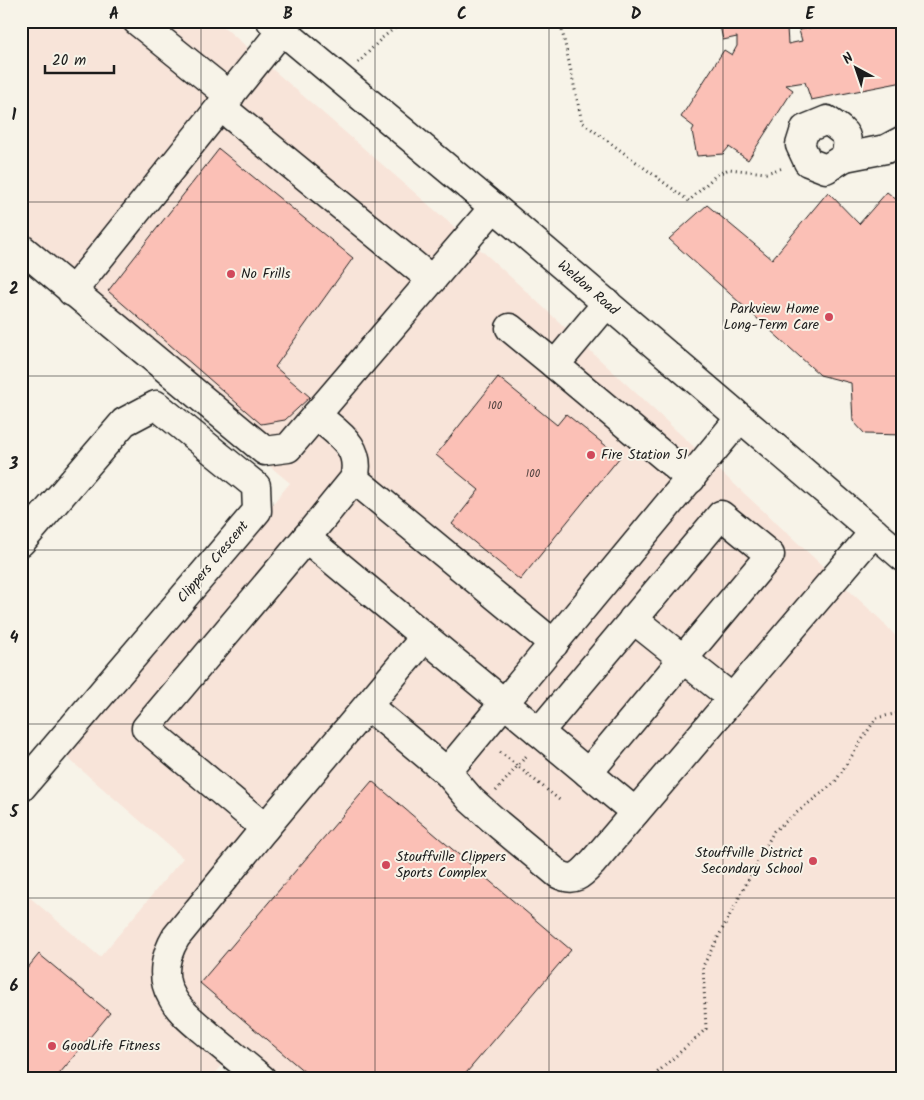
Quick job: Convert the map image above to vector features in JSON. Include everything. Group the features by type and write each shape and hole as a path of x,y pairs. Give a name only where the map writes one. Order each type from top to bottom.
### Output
{"street":[{"path":"137,21 432,280"},
{"path":"72,292 226,101 277,26"},
{"name":"Weldon Road","path":"277,26 494,207 903,557"},
{"path":"845,157 849,143 846,134 827,120 806,129 800,145 808,162 826,169 845,157 886,149 903,140"},
{"path":"21,248 265,451 288,448 494,207"},
{"path":"555,365 607,303"},
{"path":"510,328 691,479"},
{"name":"Clippers Crescent","path":"21,542 124,422 156,405 256,486 257,511 21,788"},
{"path":"265,828 146,728 354,479 357,462 352,449 347,442 316,414"},
{"path":"447,772 740,418"},
{"path":"354,479 554,644"},
{"path":"541,734 721,515 728,520 770,555 588,773"},
{"path":"368,706 447,772 480,809 552,869 565,878 579,875 584,872 874,532"},
{"path":"306,538 635,812"},
{"path":"634,619 732,698"},
{"path":"262,1079 190,1018 171,996 165,974 169,949 176,936 425,638"}],"path":[{"path":"342,80 382,38 404,21"},
{"path":"560,21 582,122 689,201 716,175 729,169 766,172 808,162"},
{"path":"650,1079 706,1029 703,966 774,831 835,782 876,718 903,712"},
{"path":"480,809 517,766 541,734"},
{"path":"500,752 562,802"}],"shaded area":[{"path":"21,21 217,21 490,258 881,620 903,644 903,1079 239,1079 223,1064 211,1079 21,1079 21,890 100,957 183,858 63,754 290,483 21,259"}],"building":[{"path":"719,21 794,21 794,27 787,28 788,44 802,41 799,30 840,21 903,21 903,82 811,100 805,82 786,85 793,90 748,160 729,147 723,154 697,156 692,131 694,127 681,117 724,50 732,55 737,46 737,37 723,40"},
{"name":"No Frills","path":"219,149 353,258 275,367 310,397 285,420 261,424 108,291"},
{"name":"Parkview Home Long-Term Care","path":"828,192 859,224 887,192 903,205 903,435 865,434 853,421 851,383 820,375 669,239 707,205 772,259"},
{"path":"498,377 557,425 566,414 620,457 520,580 452,524 479,490 436,455"},
{"name":"Stouffville Clippers Sports Complex","path":"372,781 571,950 461,1079 313,1079 200,983"},
{"name":"GoodLife Fitness","path":"39,954 110,1013 55,1079 21,1079 21,976"}],"place":[{"name":"No Frills","path":"231,274"},
{"name":"Parkview Home Long-Term Care","path":"829,317"},
{"name":"Fire Station 51","path":"591,455"},
{"name":"Stouffville District Secondary School","path":"813,861"},
{"name":"Stouffville Clippers Sports Complex","path":"386,865"},
{"name":"GoodLife Fitness","path":"52,1046"}]}
